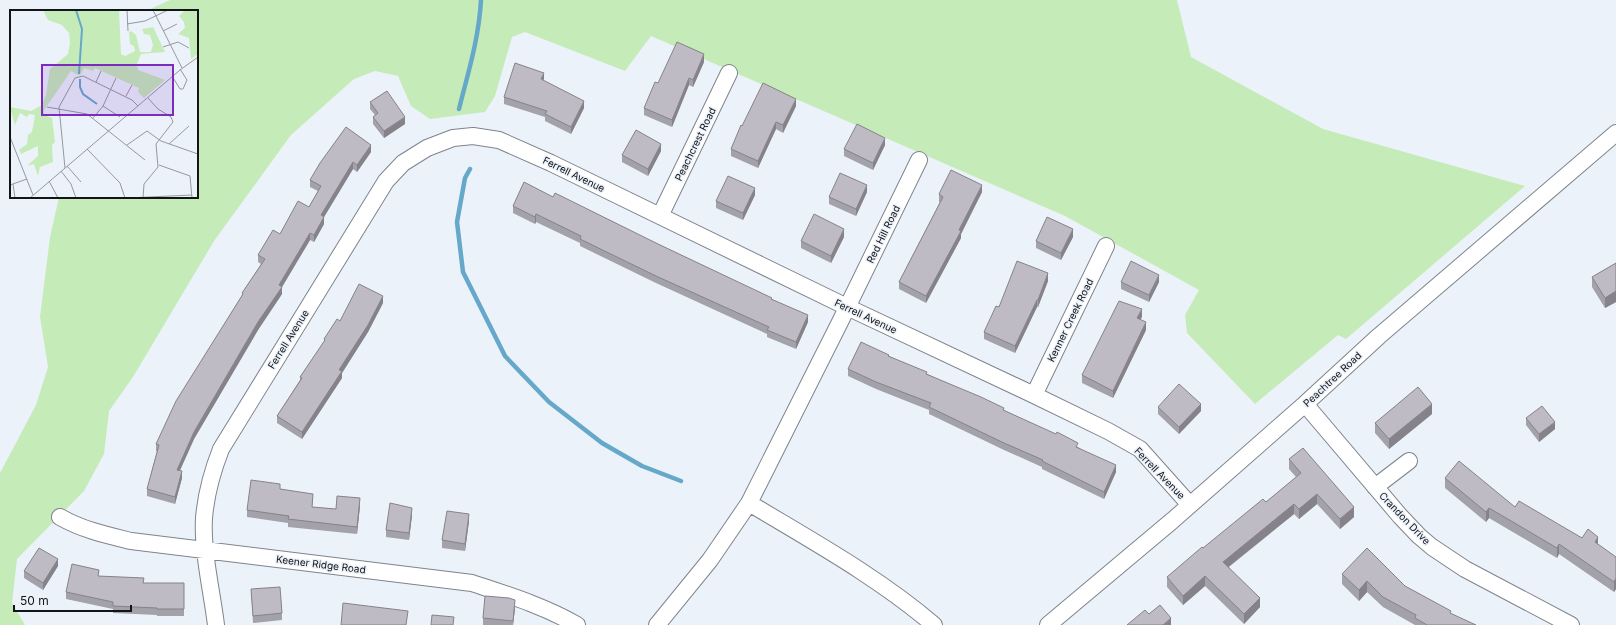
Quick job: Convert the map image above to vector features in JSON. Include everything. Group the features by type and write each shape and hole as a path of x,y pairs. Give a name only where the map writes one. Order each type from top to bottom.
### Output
{"street":[{"name":"Peachcrest Road","path":"660,216 729,73"},
{"name":"Ferrell Avenue","path":"216,625 206,550 204,519 207,491 213,469 221,449 386,181 403,163 427,148 453,138 474,136 499,140 551,163 847,307 1034,394 1108,431 1140,449 1190,505"},
{"name":"Peachtree Road","path":"1048,625 1190,505 1305,404 1378,336 1615,138"},
{"name":"Red Hill Road","path":"657,625 710,560 749,503 919,160"},
{"name":"Kenner Creek Road","path":"1034,394 1106,246"},
{"name":"Crandon Drive","path":"1305,404 1375,488 1419,536 1432,547 1465,569 1571,625"},
{"path":"1375,488 1409,461"},
{"path":"749,503 839,557 911,605 934,625"},
{"name":"Keener Ridge Road","path":"60,518 96,533 131,540 472,583 513,596 557,613 576,625"}],"green space":[{"path":"170,0 1177,0 1191,57 1323,129 1525,186 1346,339 1338,335 1255,404 1187,333 1185,315 1199,290 1065,216 651,36 625,71 525,32 512,37 495,96 485,112 430,119 411,106 398,76 375,71 354,79 291,135 214,241 133,377 109,411 104,454 84,491 17,559 12,603 25,625 0,625 0,473 36,405 48,367 40,317 50,237 59,198 198,198 198,10 148,10"}],"building":[{"path":"677,42 704,54 693,80 689,78 672,120 644,108 655,82 658,83"},
{"path":"515,63 544,73 541,79 584,101 571,127 545,114 547,111 504,97"},
{"path":"763,83 796,99 783,125 776,122 758,161 731,149 741,125 742,126"},
{"path":"387,91 405,117 384,131 373,117 378,113 370,102"},
{"path":"857,124 885,138 873,163 844,149"},
{"path":"346,127 371,145 357,165 353,162 321,215 324,217 314,235 310,233 279,285 282,287 258,322 194,432 177,470 182,471 175,497 147,489 159,445 156,444 176,401 243,294 242,293 265,259 258,255 273,230 280,234 298,201 309,207 321,186 310,180 320,163"},
{"path":"636,130 661,144 648,169 622,155"},
{"path":"951,170 982,185 959,230 961,231 926,296 899,282 943,197 939,194"},
{"path":"840,173 867,185 856,209 829,197"},
{"path":"728,176 755,188 743,213 716,201"},
{"path":"524,182 553,197 555,193 772,298 771,299 808,315 796,342 767,330 769,327 656,276 580,239 581,236 536,214 535,217 513,206"},
{"path":"814,214 844,229 831,256 801,241"},
{"path":"1047,217 1073,229 1061,253 1036,241"},
{"path":"1017,261 1048,273 1038,300 1015,346 984,332 996,306 999,307"},
{"path":"1131,261 1159,275 1149,295 1121,282"},
{"path":"1616,263 1616,291 1605,298 1592,277"},
{"path":"359,284 383,296 368,325 339,370 342,371 302,432 277,416 302,378 300,377 337,319 340,321"},
{"path":"1119,301 1142,309 1137,318 1146,322 1113,391 1082,375"},
{"path":"861,342 889,355 888,356 927,372 926,374 1004,408 1003,410 1056,434 1057,432 1078,443 1076,447 1116,465 1104,492 1042,461 1043,460 929,407 931,403 876,382 848,369"},
{"path":"1179,384 1201,404 1179,427 1158,407"},
{"path":"1418,387 1432,404 1389,439 1375,423"},
{"path":"1542,406 1555,422 1539,434 1526,418"},
{"path":"1303,448 1354,507 1340,519 1317,494 1299,509 1294,504 1223,562 1260,598 1244,614 1205,576 1183,596 1167,577 1202,547 1203,548 1263,499 1266,502 1301,473 1289,459"},
{"path":"1459,461 1515,507 1519,501 1582,538 1588,529 1598,537 1595,542 1616,557 1616,578 1614,582 1559,544 1557,548 1489,508 1486,512 1445,478"},
{"path":"251,480 280,484 280,489 313,494 312,507 336,509 337,496 360,498 357,527 288,519 289,516 247,510"},
{"path":"390,503 412,508 409,533 386,530"},
{"path":"447,511 469,514 465,544 442,540"},
{"path":"39,548 58,559 43,583 24,571"},
{"path":"1367,548 1405,586 1451,611 1450,613 1476,625 1427,625 1415,618 1416,615 1383,597 1367,581 1359,590 1342,574"},
{"path":"72,564 99,570 98,576 144,578 143,583 184,583 184,609 113,606 113,602 66,592"},
{"path":"280,587 282,613 253,616 251,589"},
{"path":"485,596 515,600 513,621 483,618"},
{"path":"343,603 408,611 406,625 341,625"},
{"path":"1160,605 1171,618 1163,625 1127,625 1145,610 1149,614"},
{"path":"432,615 454,617 453,625 431,625"}],"waterway":[{"path":"459,109 476,42 481,0"},
{"path":"470,169 465,178 457,222 463,272 505,356 549,402 602,443 642,466 681,481"}]}
